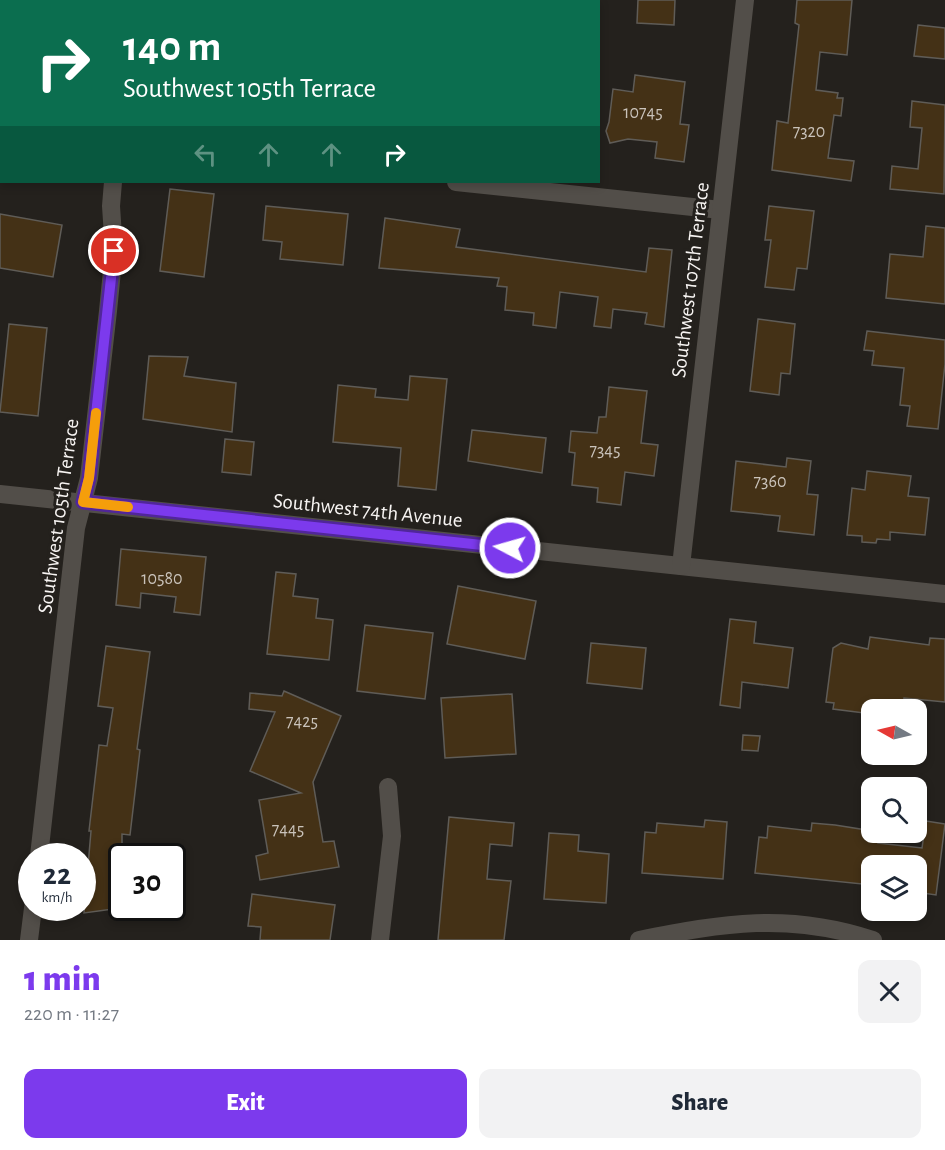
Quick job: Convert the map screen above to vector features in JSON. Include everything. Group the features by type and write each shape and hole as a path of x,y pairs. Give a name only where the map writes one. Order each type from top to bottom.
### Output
{"street":[{"name":"Southwest 107th Terrace","path":"681,566 745,0"},
{"name":"Southwest 105th Terrace","path":"40,843 76,528 89,478 114,251 111,206 113,183"},
{"path":"465,183 721,210"},
{"name":"Southwest 74th Avenue","path":"0,494 945,594"},
{"path":"380,940 392,836 388,787"},
{"path":"29,940 31,921"},
{"path":"639,940 699,928 756,922 801,924 847,932 873,940"}],"building":[{"path":"638,0 675,0 674,25 637,23"},
{"path":"797,0 852,0 847,55 820,52 816,90 838,93 837,98 843,98 841,116 834,115 828,158 854,161 851,181 772,170 777,121 788,123 799,25 795,23"},
{"path":"918,25 945,28 945,59 914,56"},
{"path":"635,75 685,82 680,124 689,125 684,162 655,158 657,142 628,139 610,143 606,131 613,89 633,92"},
{"path":"912,101 945,105 944,194 890,189 892,166 918,169 922,128 910,127"},
{"path":"170,189 214,194 204,277 160,271"},
{"path":"266,206 348,214 343,265 280,259 282,242 263,240"},
{"path":"769,206 814,211 807,269 797,268 794,290 765,287 771,240 765,240"},
{"path":"0,214 62,225 53,277 0,268"},
{"path":"385,218 460,229 456,247 646,272 649,248 672,250 664,327 645,324 647,313 613,309 611,328 594,326 598,297 560,292 556,328 533,325 534,313 505,310 507,287 497,286 499,278 379,268"},
{"path":"926,226 945,228 945,304 886,298 890,254 923,257"},
{"path":"758,319 795,324 790,374 781,373 779,395 750,391"},
{"path":"9,324 47,328 38,416 0,412"},
{"path":"867,331 945,340 945,364 938,429 907,426 910,406 900,405 904,368 872,365 874,351 864,350"},
{"path":"149,356 188,357 184,376 236,383 232,432 143,419"},
{"path":"410,376 447,379 436,490 398,486 401,448 333,442 338,385 376,389 375,397 408,400"},
{"path":"609,387 647,391 641,443 658,445 654,476 625,472 621,505 597,502 598,488 572,485 575,453 569,452 571,431 597,433 599,417 606,417"},
{"path":"472,430 546,438 542,473 468,461"},
{"path":"225,439 254,442 251,475 222,472"},
{"path":"787,458 811,461 807,494 818,495 814,535 778,531 780,516 731,511 736,461 786,467"},
{"path":"867,471 911,476 908,496 929,498 925,535 890,532 890,540 877,539 876,543 862,542 862,536 847,535 852,488 865,490"},
{"path":"121,549 206,557 200,615 174,612 176,597 141,593 140,608 116,605"},
{"path":"276,572 296,574 293,596 318,599 316,618 333,620 329,660 267,654"},
{"path":"458,586 536,601 525,659 447,644"},
{"path":"730,619 756,622 754,643 793,648 788,688 742,682 740,708 720,705"},
{"path":"365,625 433,633 425,699 357,691"},
{"path":"870,637 929,645 930,638 945,639 945,702 904,698 861,699 861,713 833,709 834,703 826,702 833,648 841,643 868,649"},
{"path":"591,643 646,648 642,689 587,683"},
{"path":"106,646 150,652 137,749 140,750 130,835 122,834 122,843 108,843 108,910 96,911 96,843 90,843 91,831 89,831 99,745 107,746 113,708 98,706"},
{"path":"284,691 341,716 313,782 323,842 334,841 339,867 260,880 256,856 268,853 259,800 301,793 250,771 275,712 249,709 250,693 282,696"},
{"path":"512,694 516,754 445,758 441,698"},
{"path":"743,735 760,736 758,751 742,750"},
{"path":"449,817 514,823 512,846 490,844 487,879 511,881 504,940 438,940"},
{"path":"705,820 727,822 723,879 642,873 645,832 656,833 657,823 704,827"},
{"path":"927,821 945,824 936,895 927,894 927,855 861,855 861,884 755,873 759,837 767,838 768,826 811,831 812,823 835,825 861,829 861,843 922,848 923,843 927,843"},
{"path":"549,833 579,835 578,851 609,854 606,903 544,899"},
{"path":"252,894 335,905 330,940 260,940 261,927 248,926"}],"slow traffic":[{"path":"96,413 89,478 83,502 128,507"}],"route":[{"path":"114,251 89,478 83,502 510,548"}]}
